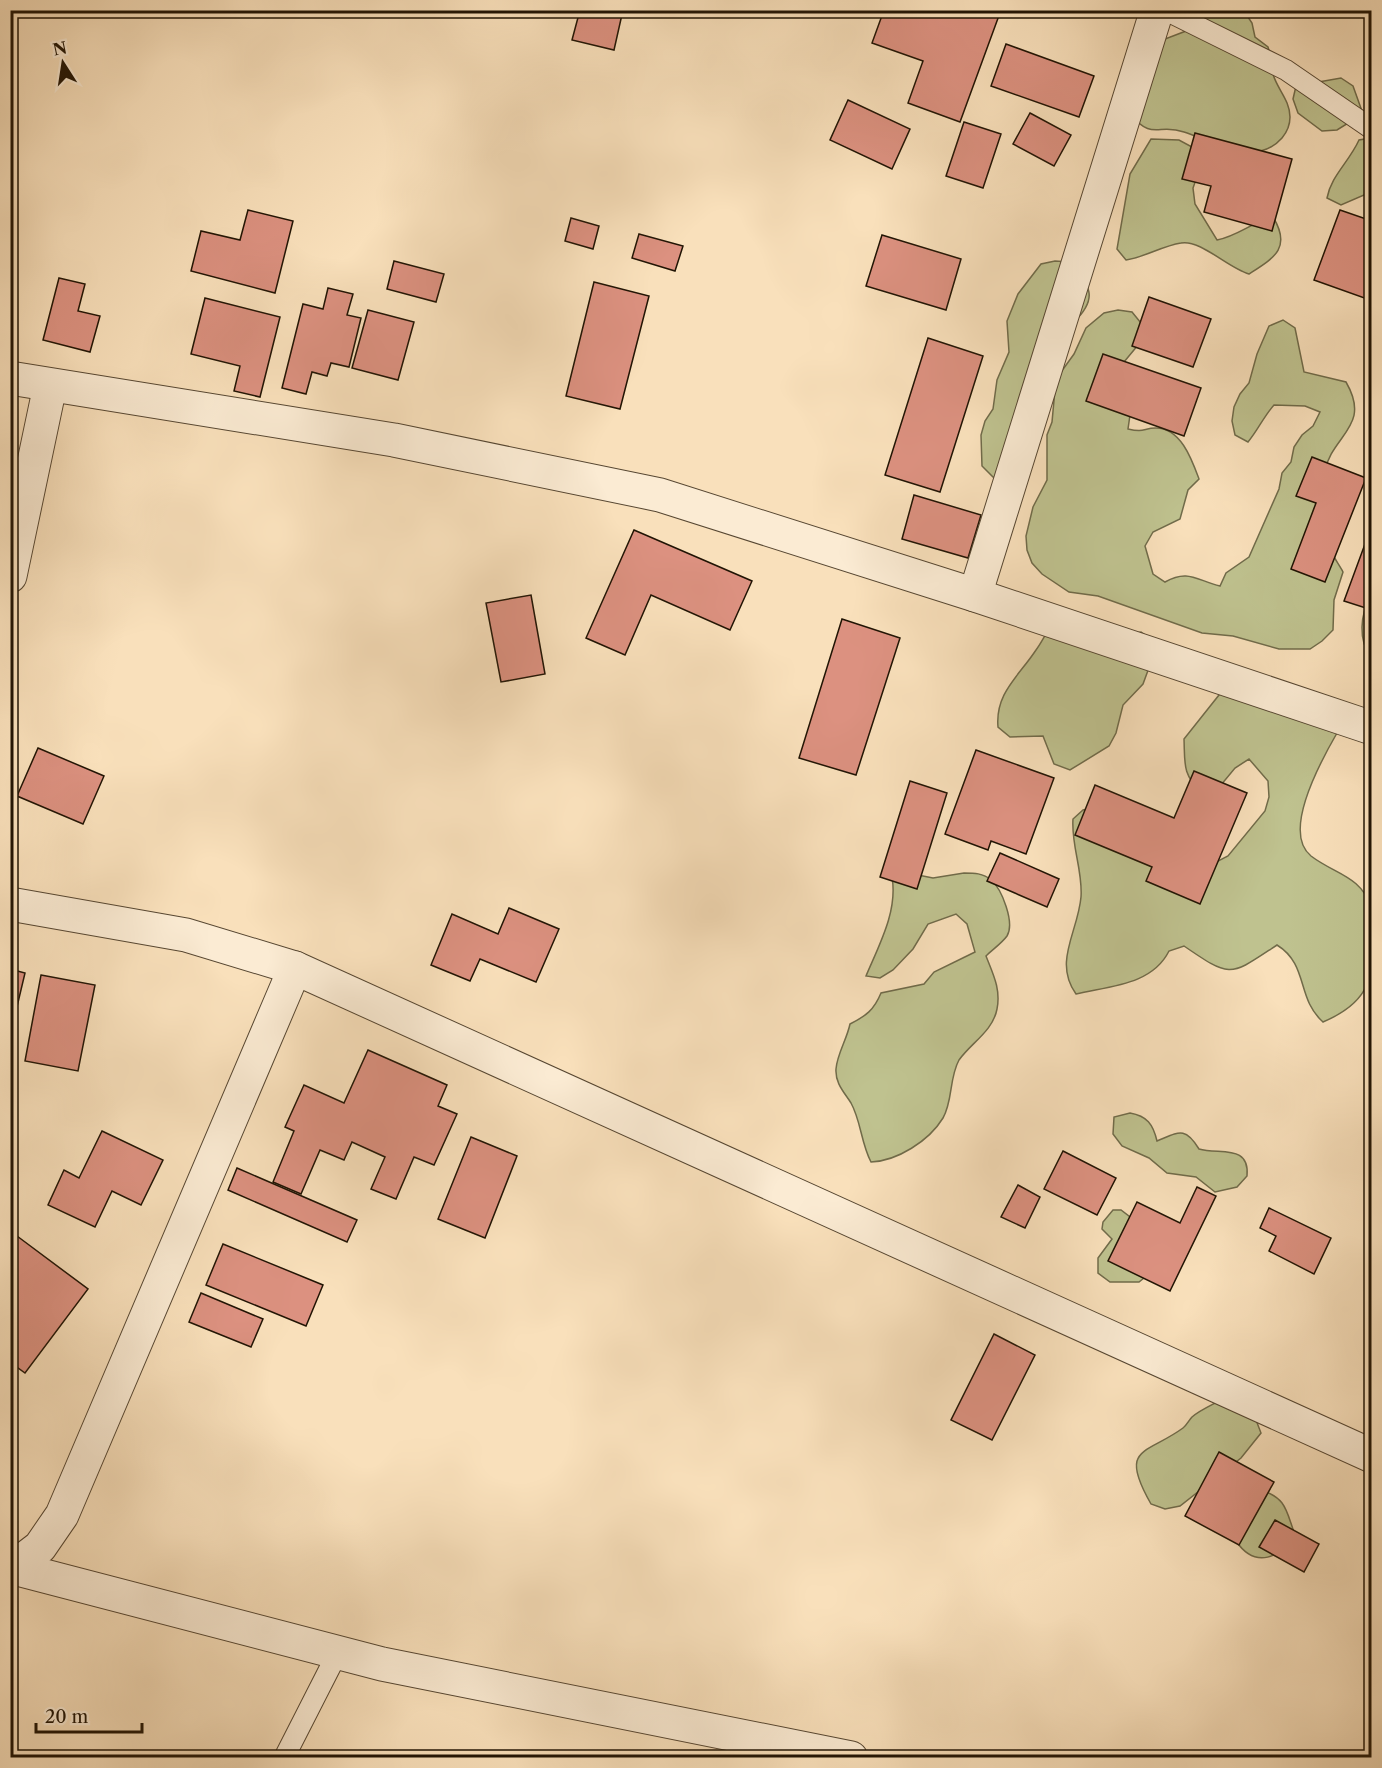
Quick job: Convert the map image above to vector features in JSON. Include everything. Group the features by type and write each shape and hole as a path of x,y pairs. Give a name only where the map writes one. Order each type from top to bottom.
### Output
{"street":[{"path":"975,595 1157,10"},
{"path":"10,378 394,440 660,495 975,595 1371,728"},
{"path":"10,576 50,386"},
{"path":"10,904 186,935 295,968 1371,1456"},
{"path":"11,1568 40,1548 62,1515 295,968"},
{"path":"11,1568 382,1664 851,1758"}],"lane":[{"path":"1165,10 1286,70 1371,129"},
{"path":"284,1758 338,1652"}],"green space":[{"path":"1194,11 1244,11 1252,23 1255,37 1268,47 1273,74 1288,105 1290,117 1289,126 1282,138 1272,147 1260,151 1234,150 1184,132 1145,127 1131,115 1157,42 1186,31 1195,20"},
{"path":"1341,78 1353,86 1363,114 1337,130 1322,131 1298,113 1293,99 1296,86"},
{"path":"1371,138 1371,192 1341,205 1327,198 1332,183 1359,140"},
{"path":"1151,139 1179,140 1192,147 1198,174 1193,188 1195,204 1217,240 1273,217 1281,237 1278,251 1273,257 1249,274 1205,249 1189,243 1174,244 1126,260 1117,249 1130,174"},
{"path":"1055,261 1069,262 1082,278 1089,291 1087,305 1074,322 1009,478 993,477 982,466 981,435 985,421 993,409 997,380 1009,352 1007,321 1018,294 1041,264"},
{"path":"1118,310 1132,312 1141,323 1143,339 1124,362 1130,415 1128,429 1156,428 1172,433 1184,446 1199,479 1188,490 1180,519 1153,532 1145,546 1153,574 1165,582 1186,576 1220,586 1226,573 1249,557 1279,489 1282,473 1291,462 1294,447 1302,435 1313,426 1320,412 1305,406 1274,405 1248,442 1235,435 1232,421 1234,407 1240,394 1249,383 1257,354 1269,326 1283,320 1295,328 1304,372 1346,382 1353,397 1355,410 1353,420 1334,449 1324,473 1325,510 1330,547 1343,572 1334,600 1333,630 1310,649 1279,649 1233,636 1202,633 1098,596 1069,592 1042,574 1032,563 1027,550 1026,536 1033,507 1047,480 1047,435 1052,422 1056,379 1074,354 1086,328 1104,313"},
{"path":"1371,597 1371,656 1364,643 1362,627 1367,604"},
{"path":"1051,627 1111,638 1141,632 1152,640 1154,654 1143,684 1123,705 1116,733 1109,746 1070,770 1054,764 1043,736 1010,737 998,727 1000,704 1004,695"},
{"path":"1223,690 1337,733 1307,795 1300,830 1303,845 1311,856 1354,882 1367,897 1372,908 1372,963 1364,990 1355,1002 1323,1022 1309,1003 1294,962 1277,945 1240,968 1231,970 1212,964 1184,946 1169,951 1152,971 1129,982 1076,994 1069,982 1067,958 1081,897 1073,819 1083,810 1097,807 1201,870 1228,856 1265,811 1269,797 1268,781 1249,759 1235,768 1216,791 1201,791 1188,774 1184,739"},
{"path":"975,873 991,880 1003,898 1008,915 1007,936 986,956 997,988 998,1002 995,1017 959,1060 946,1111 937,1126 921,1142 902,1154 871,1162 854,1110 840,1087 836,1074 838,1058 850,1024 869,1012 881,993 924,984 934,972 975,952 967,924 956,914 928,924 913,949 893,970 880,978 866,976 890,915 892,877 918,875 933,878"},
{"path":"1130,1113 1141,1116 1148,1122 1157,1141 1181,1133 1190,1137 1199,1149 1239,1155 1247,1166 1247,1176 1237,1187 1215,1192 1196,1177 1167,1173 1149,1158 1122,1146 1113,1134 1114,1117"},
{"path":"1113,1210 1121,1210 1134,1220 1144,1278 1139,1282 1110,1282 1098,1273 1098,1258 1112,1239 1102,1229 1103,1222"},
{"path":"1221,1400 1256,1420 1261,1433 1241,1458 1180,1506 1165,1509 1151,1504 1137,1471 1137,1462 1141,1454 1183,1428 1199,1412"},
{"path":"1261,1490 1276,1497 1284,1506 1294,1532 1283,1549 1268,1557 1260,1558 1243,1550 1236,1541"}],"building":[{"path":"580,10 623,10 614,50 572,40"},
{"path":"884,10 1001,10 960,122 908,103 923,61 872,43"},
{"path":"1006,44 1094,76 1079,117 991,86"},
{"path":"848,100 910,129 892,169 830,140"},
{"path":"1030,113 1071,135 1054,166 1013,144"},
{"path":"964,122 1001,134 983,188 946,176"},
{"path":"1195,133 1292,159 1272,231 1204,212 1211,186 1182,179"},
{"path":"248,210 293,221 275,293 191,271 201,231 240,240"},
{"path":"1340,210 1372,221 1370,300 1314,280"},
{"path":"571,218 599,226 593,249 565,241"},
{"path":"639,234 683,246 675,271 632,258"},
{"path":"882,235 961,259 946,310 866,286"},
{"path":"394,261 444,274 436,302 387,289"},
{"path":"59,278 85,284 78,311 100,316 90,352 43,340"},
{"path":"594,282 649,296 620,409 566,396"},
{"path":"328,288 353,294 347,315 361,318 349,367 331,363 327,376 312,372 306,394 282,388 303,304 323,309"},
{"path":"1149,297 1211,319 1193,367 1132,346"},
{"path":"205,298 280,317 260,397 234,391 240,366 191,354"},
{"path":"368,310 414,322 398,380 352,368"},
{"path":"928,338 983,356 940,492 885,475"},
{"path":"1103,354 1201,388 1184,436 1086,401"},
{"path":"1312,457 1366,478 1325,582 1291,569 1316,503 1296,496"},
{"path":"914,495 981,515 968,558 902,539"},
{"path":"1372,525 1372,610 1344,601"},
{"path":"634,530 752,581 730,630 651,595 625,655 586,638"},
{"path":"531,595 545,674 501,682 486,603"},
{"path":"842,619 900,638 856,775 799,758"},
{"path":"38,748 104,776 83,824 17,796"},
{"path":"976,750 1054,778 1026,854 991,841 988,850 945,834"},
{"path":"1194,771 1247,793 1200,904 1146,881 1152,867 1075,835 1095,785 1174,818"},
{"path":"910,781 947,793 917,889 880,877"},
{"path":"1000,853 1059,879 1047,907 987,881"},
{"path":"509,908 559,929 536,982 480,959 470,981 431,965 452,914 498,934"},
{"path":"10,969 25,973 11,1032 10,1032"},
{"path":"41,975 95,985 78,1071 25,1061"},
{"path":"368,1050 447,1085 438,1106 457,1114 434,1165 414,1157 396,1199 371,1189 385,1157 352,1142 344,1160 320,1150 301,1194 273,1182 294,1131 285,1127 304,1085 344,1103"},
{"path":"102,1131 163,1160 141,1205 112,1191 95,1227 48,1205 64,1170 79,1178"},
{"path":"471,1137 517,1156 485,1238 438,1219"},
{"path":"1063,1151 1116,1178 1097,1215 1044,1189"},
{"path":"237,1168 357,1220 347,1242 228,1190"},
{"path":"1018,1185 1040,1197 1025,1228 1001,1217"},
{"path":"1197,1187 1216,1196 1170,1291 1108,1261 1137,1202 1180,1223"},
{"path":"1269,1208 1331,1238 1314,1274 1269,1251 1276,1236 1260,1228"},
{"path":"17,1236 88,1289 25,1373 10,1362 10,1245"},
{"path":"223,1244 323,1285 306,1326 206,1285"},
{"path":"201,1293 263,1319 251,1347 189,1322"},
{"path":"994,1334 1035,1355 992,1440 951,1420"},
{"path":"1219,1452 1274,1482 1239,1545 1185,1516"},
{"path":"1275,1520 1319,1544 1304,1572 1259,1547"}]}
